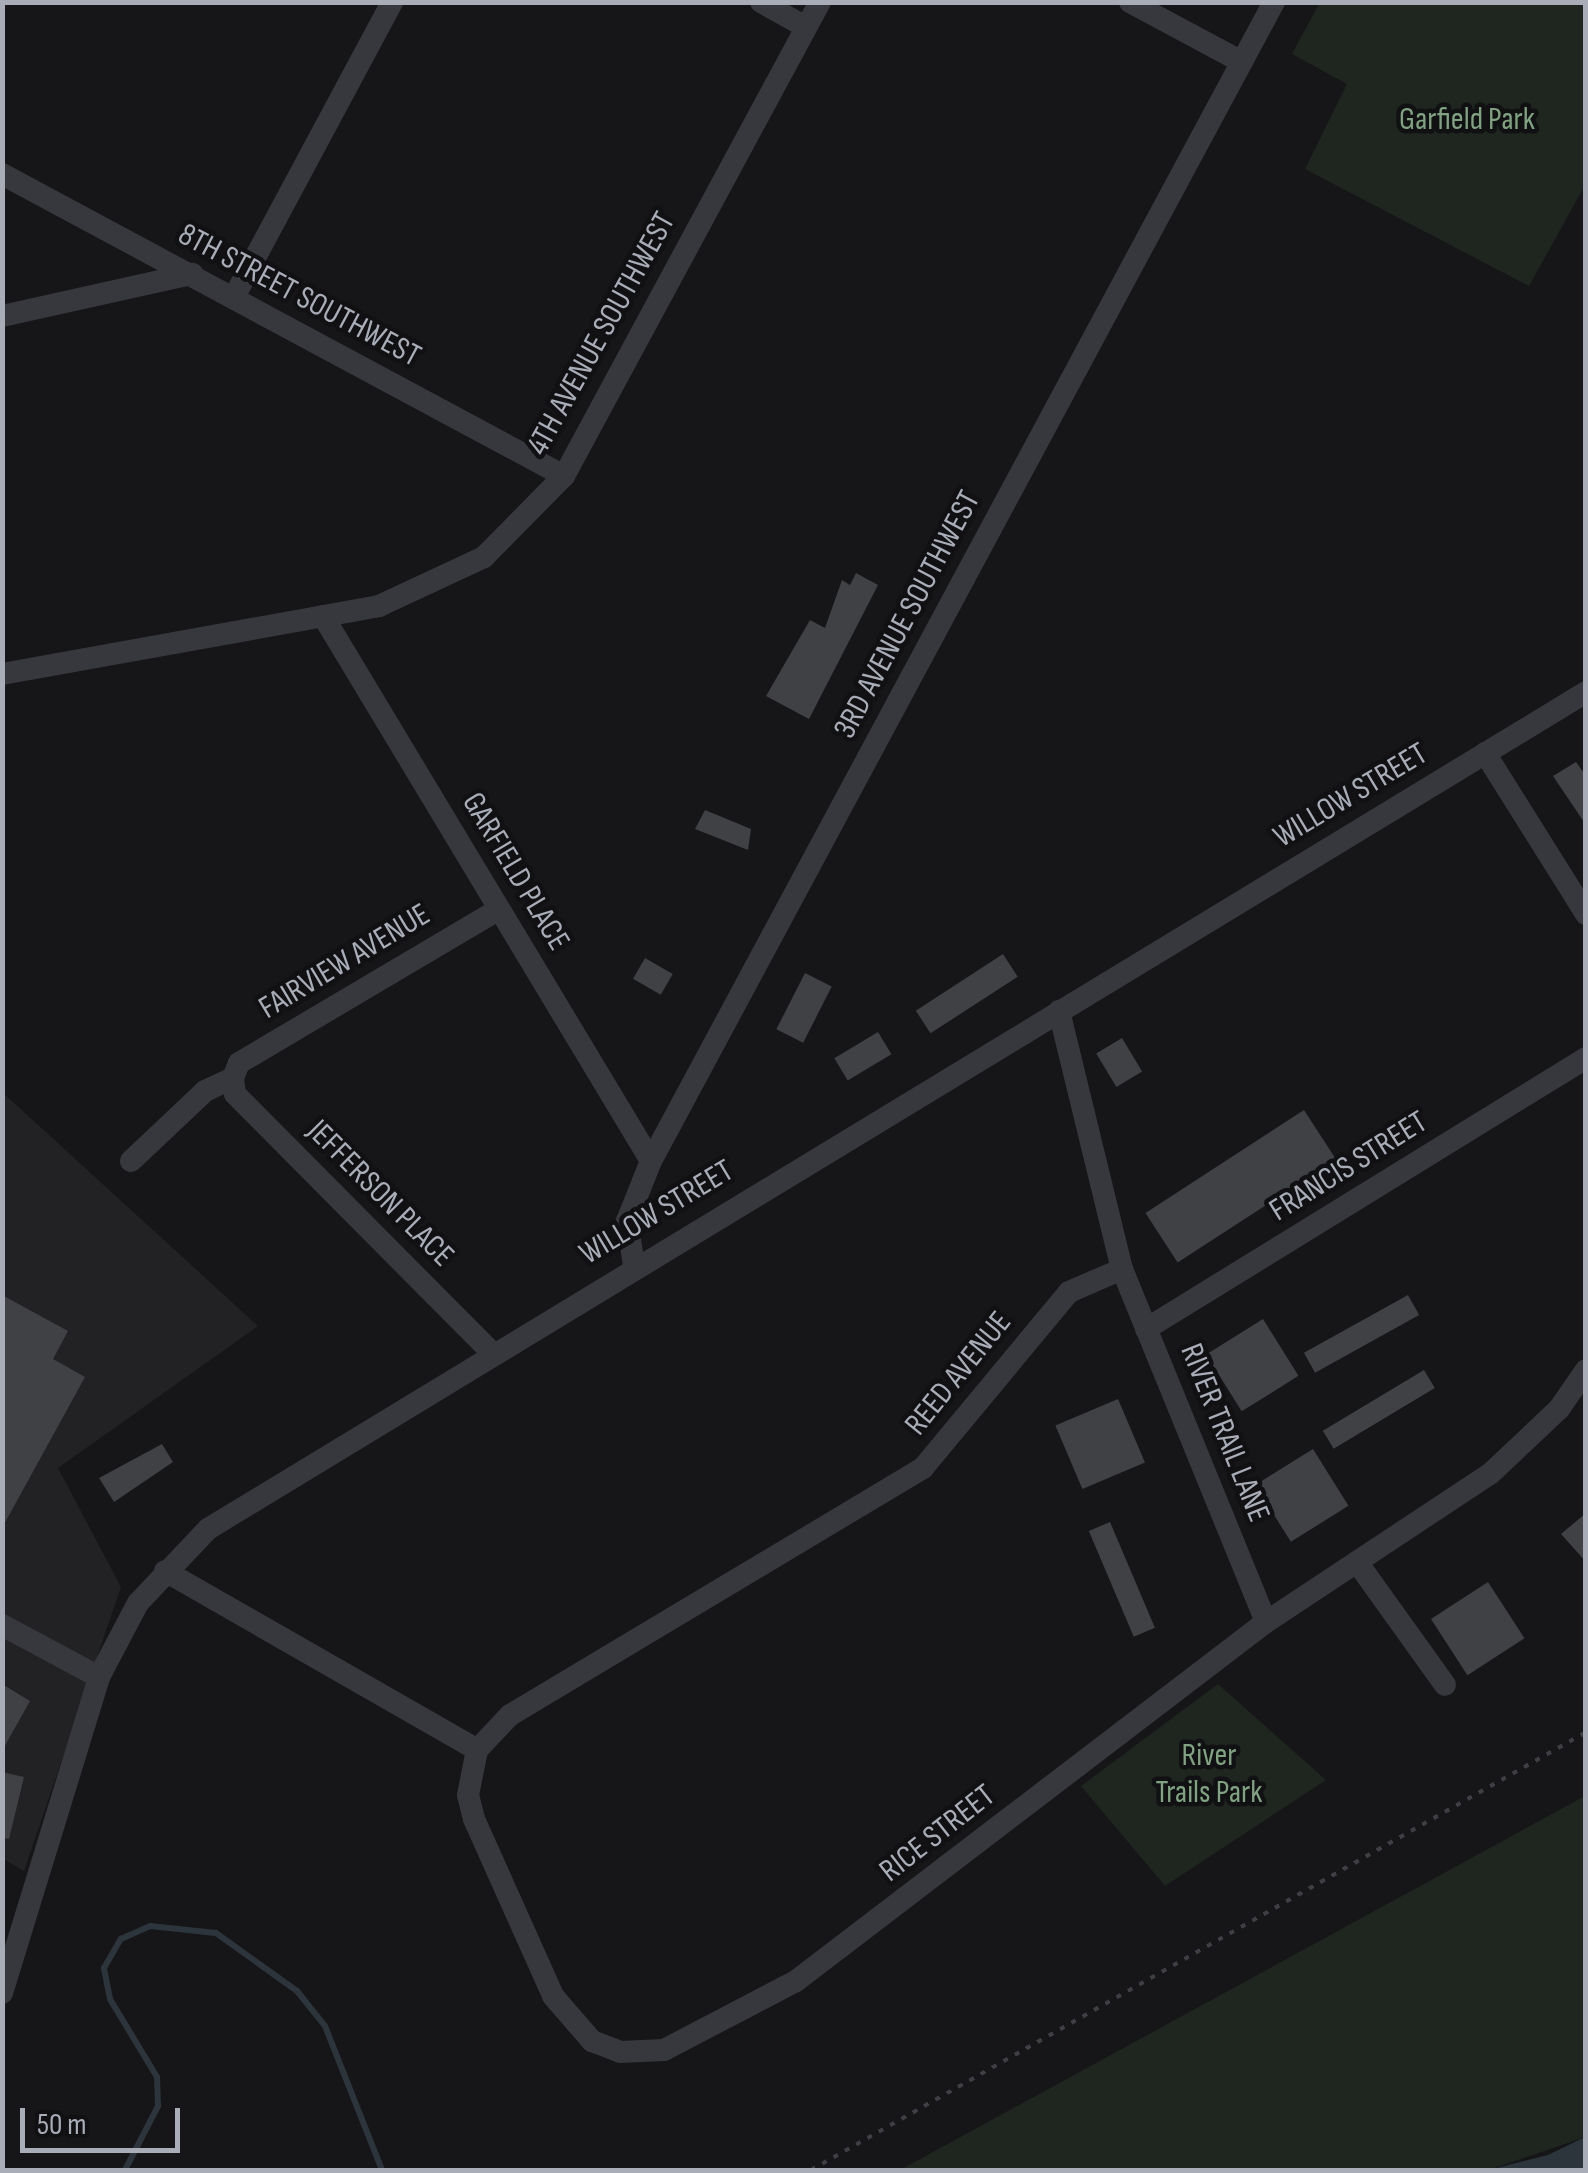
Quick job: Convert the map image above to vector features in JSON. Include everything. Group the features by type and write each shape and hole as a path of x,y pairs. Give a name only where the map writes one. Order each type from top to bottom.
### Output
{"street":[{"path":"234,298 392,2"},
{"path":"761,2 806,27"},
{"name":"4TH AVENUE SOUTHWEST","path":"2,674 380,606 484,558 564,476 820,2"},
{"path":"1130,2 1242,62"},
{"name":"3RD AVENUE SOUTHWEST","path":"634,1265 627,1221 651,1161 1274,2"},
{"name":"8TH STREET SOUTHWEST","path":"2,174 564,476"},
{"path":"2,316 192,274"},
{"name":"GARFIELD PLACE","path":"323,616 651,1161"},
{"name":"WILLOW STREET","path":"2,1993 99,1676 165,1570 254,1495 1586,692"},
{"path":"1486,752 1586,914"},
{"name":"FAIRVIEW AVENUE","path":"131,1161 205,1091 232,1078 238,1064 499,909"},
{"path":"1059,1012 1122,1269"},
{"name":"FRANCIS STREET","path":"1146,1329 1586,1058"},
{"name":"JEFFERSON PLACE","path":"232,1078 235,1094 490,1351"},
{"name":"RIVER TRAIL LANE","path":"1122,1269 1266,1622"},
{"name":"REED AVENUE","path":"477,1750 510,1715 923,1468 1069,1292 1122,1269"},
{"name":"RICE STREET","path":"477,1750 468,1795 474,1818 568,2021 620,2052 664,2050 809,1972 1266,1622 1526,1445 1586,1370"},
{"path":"1357,1562 1444,1685"},
{"path":"165,1570 477,1750"},
{"path":"2,1625 99,1676"}],"path":[{"path":"811,2170 1586,1732"}],"shaded area":[{"path":"2,1092 258,1326 58,1468 121,1587 24,1871 2,1858"},
{"path":"1585,2137 1585,2170 1489,2170 1548,2155"}],"green space":[{"name":"Garfield Park","path":"1320,2 1585,3 1585,185 1529,286 1305,169 1347,84 1292,54"},
{"name":"River Trails Park","path":"1218,1684 1326,1780 1165,1886 1081,1786"},
{"path":"1585,1796 1585,2137 1489,2170 900,2170"}],"building":[{"path":"856,573 878,585 809,719 766,696 810,620 825,628 842,580 850,585"},
{"path":"1576,762 1586,776 1586,825 1553,776"},
{"path":"705,810 751,829 748,850 695,829"},
{"path":"1003,954 1018,977 930,1033 916,1011"},
{"path":"645,958 673,974 661,995 633,979"},
{"path":"805,973 832,987 803,1043 776,1029"},
{"path":"878,1032 891,1054 848,1081 834,1058"},
{"path":"1122,1038 1142,1071 1116,1087 1096,1053"},
{"path":"1304,1110 1336,1159 1178,1262 1145,1213"},
{"path":"2,1295 68,1331 53,1359 85,1377 2,1528"},
{"path":"1408,1295 1419,1315 1315,1373 1304,1353"},
{"path":"1263,1319 1299,1376 1242,1411 1206,1355"},
{"path":"1424,1370 1435,1388 1334,1449 1323,1431"},
{"path":"1118,1399 1145,1463 1082,1489 1055,1426"},
{"path":"162,1444 173,1462 114,1502 99,1478"},
{"path":"1313,1449 1349,1506 1291,1542 1255,1485"},
{"path":"1586,1513 1586,1562 1561,1534"},
{"path":"1110,1522 1155,1628 1134,1637 1089,1531"},
{"path":"1488,1582 1524,1638 1467,1675 1431,1619"},
{"path":"2,1684 30,1701 2,1751"},
{"path":"2,1772 24,1777 9,1839 2,1838"}],"waterway":[{"path":"125,2170 158,2106 157,2077 110,1999 104,1968 121,1939 150,1926 216,1933 297,1991 325,2026 382,2170"}]}
